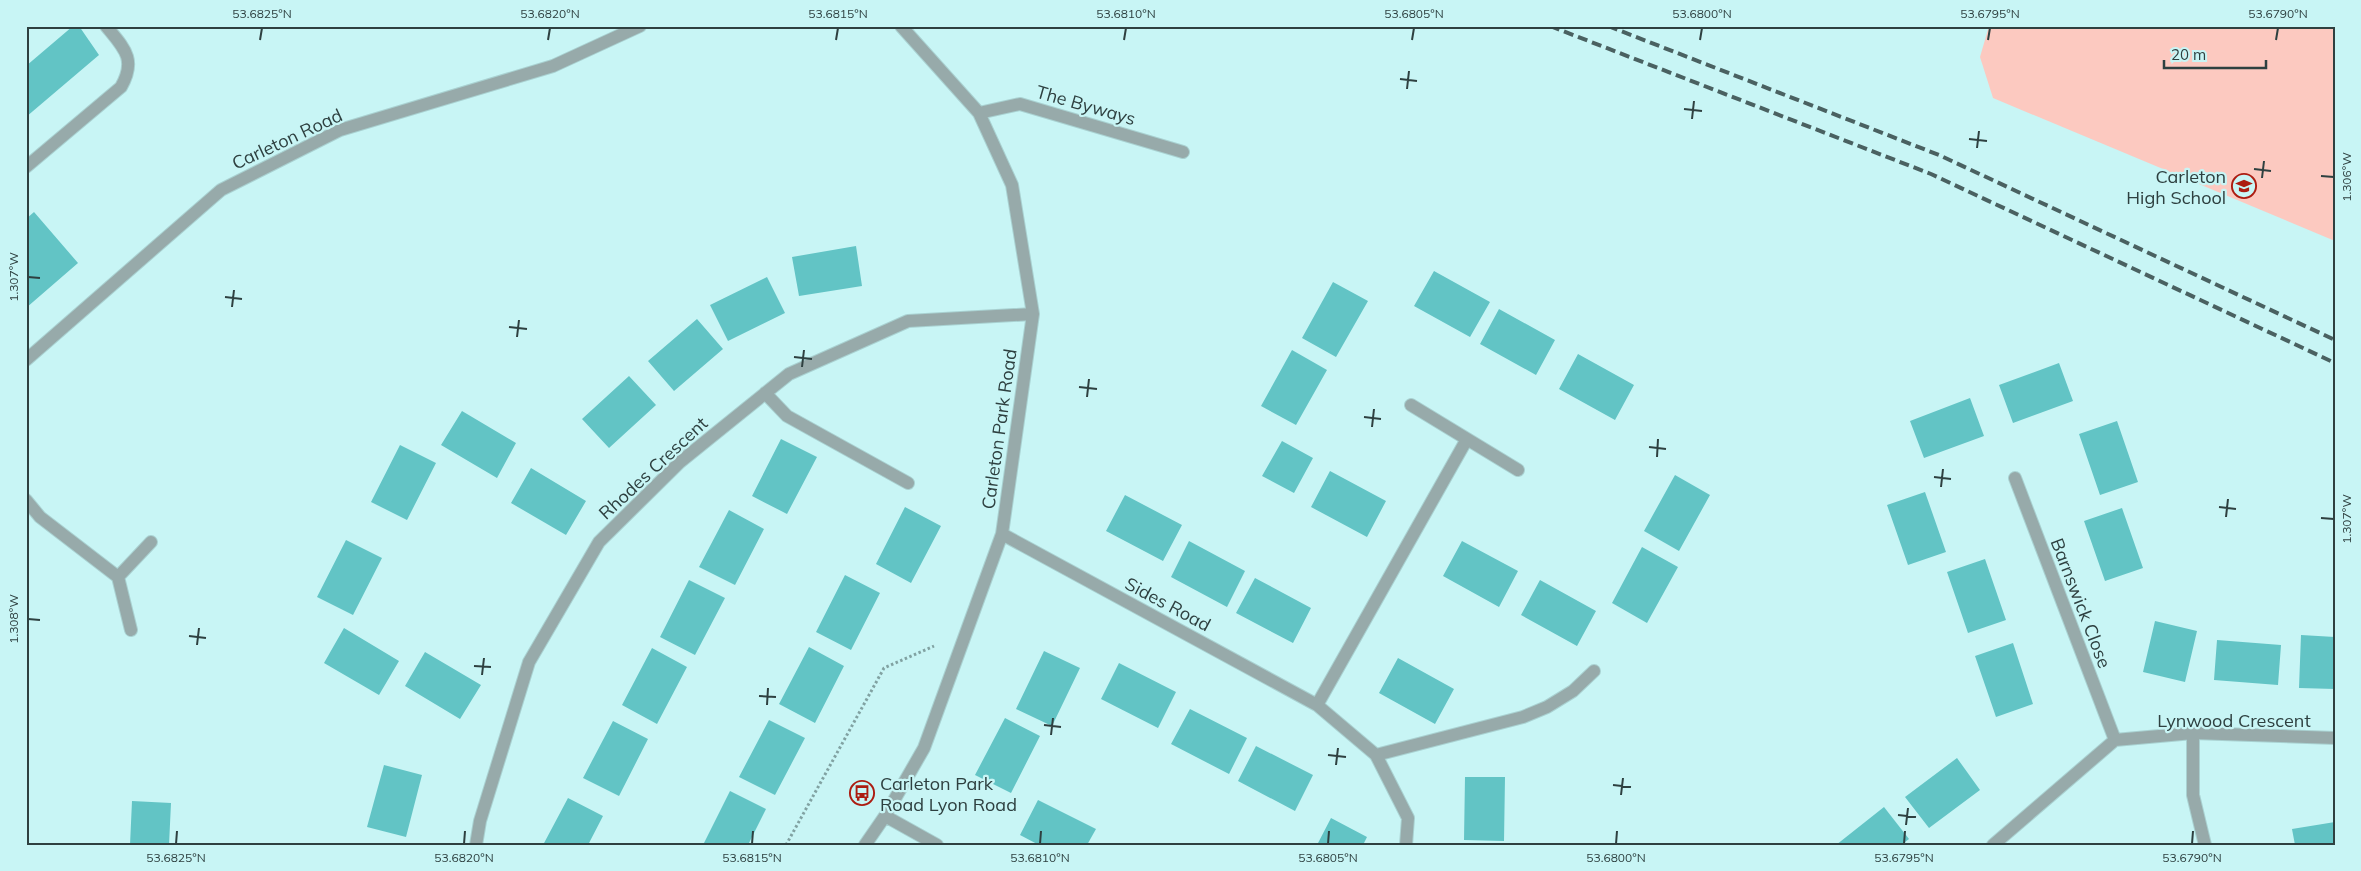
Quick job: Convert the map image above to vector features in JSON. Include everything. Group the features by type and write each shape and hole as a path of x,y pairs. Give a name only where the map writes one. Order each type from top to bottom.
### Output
{"street":[{"path":"26,168 121,86 127,76 129,66 126,49 106,26"},
{"name":"Carleton Road","path":"26,360 221,190 340,130 553,66 640,26"},
{"name":"Carleton Park Road","path":"865,845 885,816 924,748 1002,534 1033,314 1012,185 979,114 901,26"},
{"name":"The Byways","path":"979,114 1020,104 1183,152"},
{"name":"Rhodes Crescent","path":"476,845 480,821 529,662 599,542 680,462 789,374 908,321 1033,314"},
{"path":"765,393 787,416 908,484"},
{"path":"1411,405 1518,470"},
{"path":"1317,705 1467,439"},
{"name":"Barnswick Close","path":"2015,478 2115,740"},
{"path":"26,500 40,517 118,577 131,630"},
{"name":"Sides Road","path":"1002,534 1317,705 1376,755 1408,818 1406,845"},
{"path":"118,577 151,542"},
{"path":"1376,755 1523,717 1547,707 1573,690 1594,670"},
{"path":"2193,733 2193,795 2205,845"},
{"name":"Lynwood Crescent","path":"2115,740 2193,733 2335,738"},
{"path":"1993,845 2115,740"},
{"path":"885,816 937,845"}],"path":[{"path":"786,845 884,668 967,631"}],"shaded area":[{"name":"Carleton High School","path":"1989,26 2335,26 2335,241 1993,98 1980,57"}],"building":[{"path":"73,26 79,26 99,55 26,117 26,66"},
{"path":"34,212 78,263 26,308 26,219"},
{"path":"856,246 862,286 799,296 792,257"},
{"path":"1434,271 1490,302 1470,337 1414,306"},
{"path":"767,277 785,313 728,341 710,305"},
{"path":"1333,282 1368,301 1336,357 1302,338"},
{"path":"1499,309 1555,340 1536,375 1480,344"},
{"path":"697,319 723,349 674,391 648,361"},
{"path":"1292,350 1327,370 1296,425 1261,406"},
{"path":"1578,354 1634,385 1615,420 1559,389"},
{"path":"2059,363 2073,401 2013,423 1999,385"},
{"path":"629,376 656,405 609,448 582,419"},
{"path":"1970,398 1984,436 1924,458 1910,421"},
{"path":"462,411 516,443 497,478 441,445"},
{"path":"2117,421 2138,482 2100,495 2079,434"},
{"path":"781,439 817,457 787,514 752,496"},
{"path":"1282,441 1313,458 1294,493 1262,476"},
{"path":"400,445 436,463 407,520 371,502"},
{"path":"531,468 586,501 566,535 511,503"},
{"path":"1330,471 1386,501 1367,537 1311,507"},
{"path":"1675,475 1710,495 1679,551 1644,531"},
{"path":"1925,492 1946,552 1908,565 1887,505"},
{"path":"1125,495 1182,525 1163,561 1106,531"},
{"path":"905,507 941,526 911,583 876,564"},
{"path":"2122,508 2143,568 2105,581 2084,521"},
{"path":"729,510 764,529 735,585 699,567"},
{"path":"346,540 382,558 353,615 317,597"},
{"path":"1189,541 1245,571 1227,607 1171,577"},
{"path":"1462,541 1518,571 1499,607 1443,576"},
{"path":"1642,547 1678,567 1647,623 1612,603"},
{"path":"1985,559 2006,620 1968,633 1947,572"},
{"path":"845,575 880,593 851,650 816,632"},
{"path":"1255,578 1311,608 1293,643 1236,613"},
{"path":"689,580 725,598 695,655 660,637"},
{"path":"1540,580 1596,611 1577,646 1521,615"},
{"path":"2155,621 2197,631 2185,682 2143,672"},
{"path":"344,628 399,661 379,695 324,663"},
{"path":"2301,635 2335,637 2335,689 2299,688"},
{"path":"2217,640 2281,645 2278,685 2214,680"},
{"path":"2013,643 2033,704 1996,717 1975,656"},
{"path":"809,647 844,666 815,723 779,704"},
{"path":"652,648 687,667 657,724 622,705"},
{"path":"1044,651 1080,668 1052,726 1016,709"},
{"path":"425,652 481,685 460,719 405,686"},
{"path":"1398,658 1454,689 1435,724 1379,693"},
{"path":"1119,663 1176,692 1158,728 1101,699"},
{"path":"1190,709 1247,738 1229,774 1171,744"},
{"path":"1005,718 1040,736 1011,793 975,775"},
{"path":"769,720 805,738 775,795 739,777"},
{"path":"613,721 648,739 619,796 583,778"},
{"path":"1256,746 1313,775 1295,811 1238,781"},
{"path":"1957,758 1980,790 1929,828 1905,797"},
{"path":"384,765 422,775 406,837 367,827"},
{"path":"1465,777 1505,777 1504,841 1464,840"},
{"path":"730,791 766,809 748,845 703,845"},
{"path":"568,798 603,816 588,845 543,845"},
{"path":"1038,800 1096,829 1087,845 1039,845 1020,835"},
{"path":"132,801 171,803 169,845 130,845"},
{"path":"1884,807 1909,839 1901,845 1836,845"},
{"path":"1331,818 1367,837 1363,845 1317,845"},
{"path":"2335,822 2335,845 2295,845 2292,829"}],"railway":[{"path":"1550,26 1931,174 2335,363"},
{"path":"1608,26 1939,155 2335,340"}],"place":[{"name":"Carleton High School","path":"2244,186"},
{"name":"Carleton Park Road Lyon Road","path":"862,793"}]}
